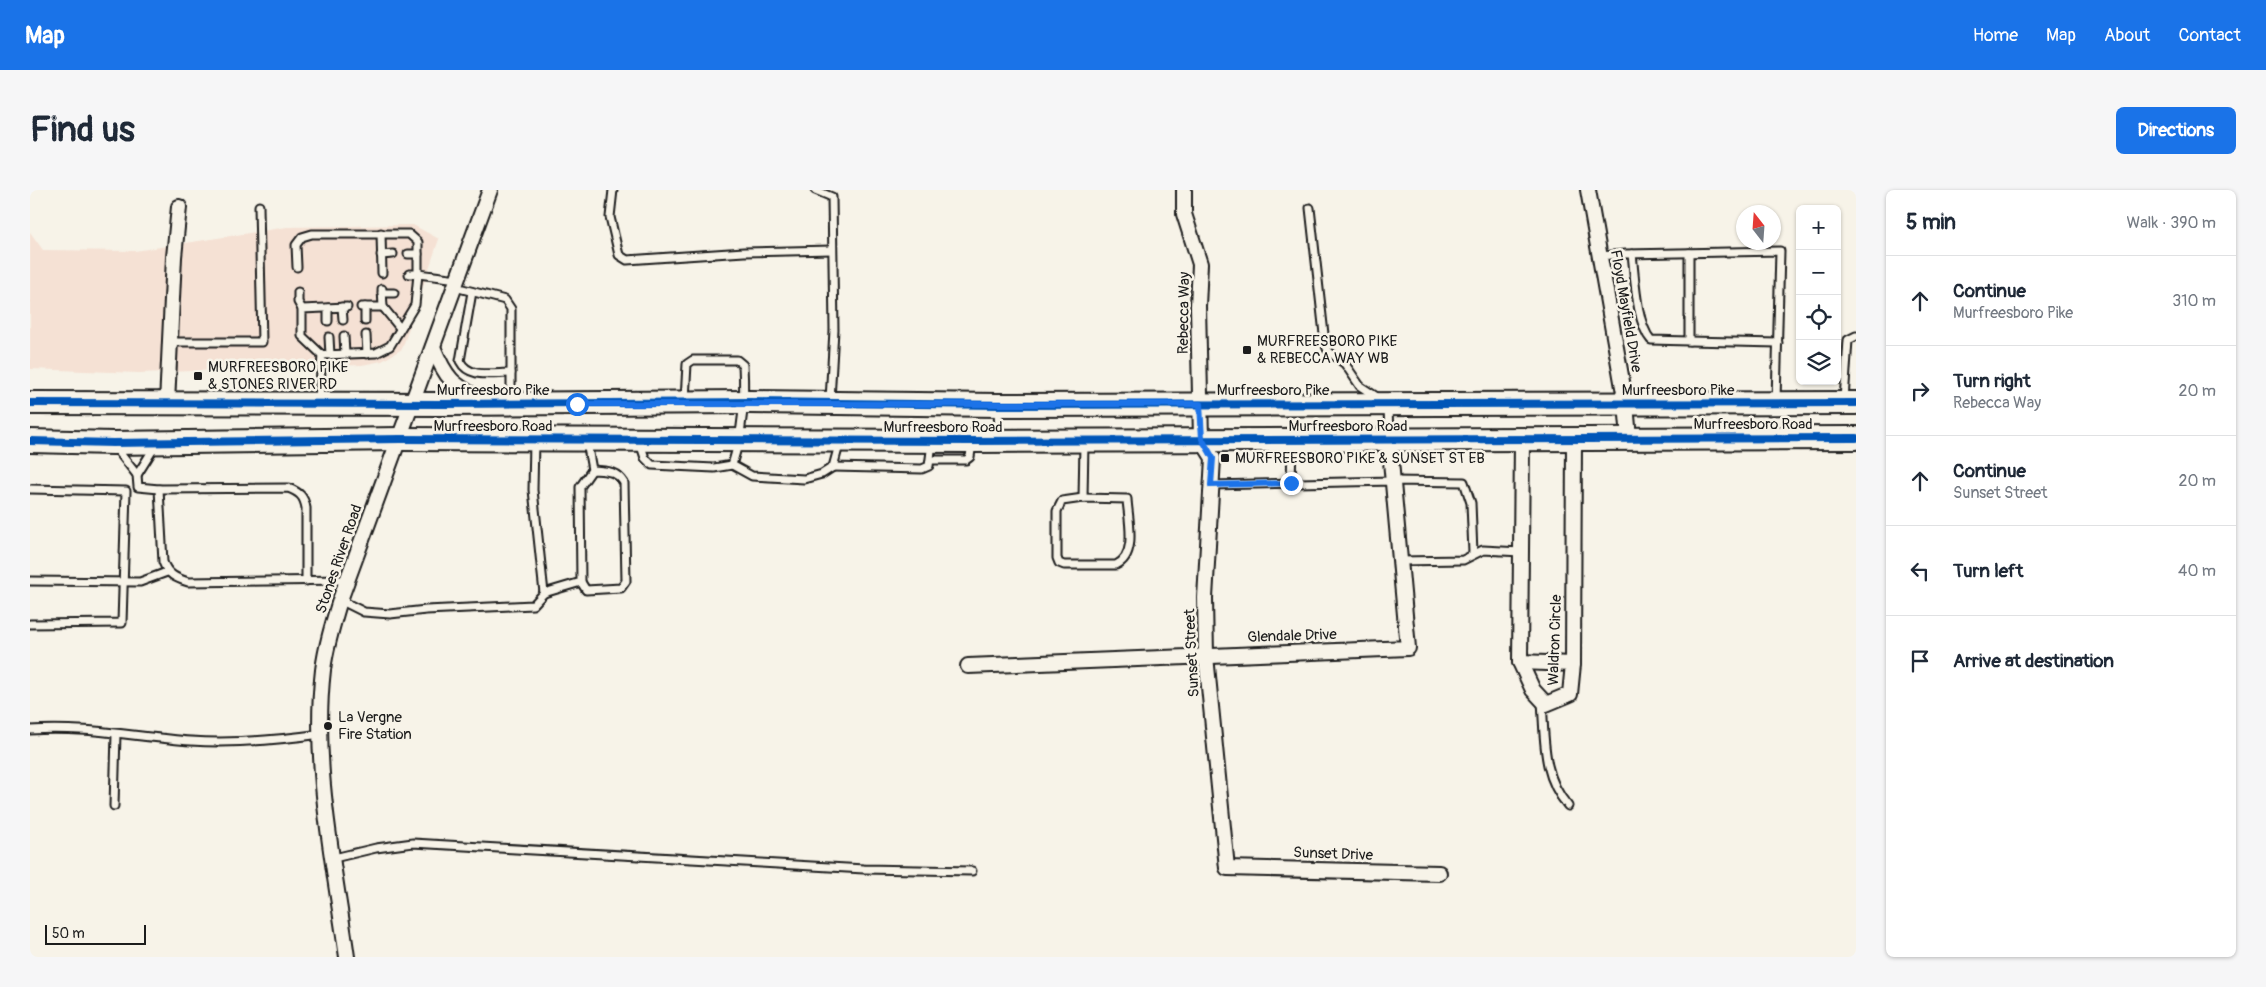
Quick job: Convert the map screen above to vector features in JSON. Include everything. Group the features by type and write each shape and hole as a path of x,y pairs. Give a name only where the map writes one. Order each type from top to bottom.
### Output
{"main road":[{"name":"Murfreesboro Pike","path":"30,403 511,404 745,402 998,405 1850,403"},
{"name":"Murfreesboro Road","path":"30,441 113,444 400,439 840,440 932,450 972,441 1856,438"}],"street":[{"name":"Stones River Road","path":"347,957 323,776 323,669 340,600 490,190"},
{"name":"Rebecca Way","path":"1184,190 1184,214 1200,264 1198,306 1202,439"},
{"name":"Floyd Mayfield Drive","path":"1588,190 1626,404 1630,438"},
{"path":"167,403 169,342 179,207"},
{"path":"433,347 445,374 451,381 488,404"},
{"name":"Waldron Circle","path":"1522,440 1520,662 1533,690 1546,704 1570,694 1573,664 1574,438"},
{"name":"Sunset Street","path":"1202,439 1213,458 1205,598 1206,656 1226,868"},
{"name":"Glendale Drive","path":"968,666 1408,648 1389,440"},
{"path":"1520,662 1573,664"},
{"name":"Sunset Drive","path":"1226,868 1439,873"}],"lane":[{"path":"613,190 610,216 619,255 627,260 744,252 832,250"},
{"path":"815,190 832,194 834,330 830,403"},
{"path":"169,342 262,342 259,206"},
{"path":"1310,208 1325,342 1328,351 1345,364 1360,386 1388,404 1389,440"},
{"path":"297,267 296,245 302,237 312,234 409,234 418,242 418,274 413,292 415,305 390,346 376,353 322,355 302,336 302,309 298,302 298,292"},
{"path":"381,234 382,273"},
{"path":"1599,256 1780,252 1776,403"},
{"path":"1689,253 1689,341"},
{"path":"381,255 393,254"},
{"path":"408,254 418,254"},
{"path":"1632,254 1639,306 1647,336 1651,340 1778,343"},
{"path":"409,274 418,274 456,283 472,292 505,300 511,309 511,404"},
{"path":"394,293 382,291 383,307 400,328"},
{"path":"472,292 460,361 463,368 471,373 511,373"},
{"path":"302,309 344,307 343,320"},
{"path":"365,321 363,307 383,307"},
{"path":"328,308 328,321"},
{"path":"366,335 367,354"},
{"path":"344,336 345,354"},
{"path":"1850,403 1848,340 1856,336"},
{"path":"329,337 330,355"},
{"path":"319,403 322,355"},
{"path":"685,402 688,364 693,360 737,360 743,364 745,402 740,440 732,465"},
{"path":"998,405 999,441"},
{"path":"1291,483 1293,439"},
{"path":"534,440 533,490 544,593"},
{"path":"587,440 592,470 580,487 581,582 586,590 621,588 626,581 624,483 619,475 612,472 592,470"},
{"path":"640,440 644,458 652,465 714,468 732,465 752,476 804,479 822,474 832,467 922,469 929,466 932,450"},
{"path":"832,467 840,440"},
{"path":"1082,498 1084,440"},
{"path":"137,475 158,442"},
{"path":"113,444 137,475 138,487"},
{"path":"1211,485 1393,481 1464,482 1471,503 1473,553"},
{"path":"30,489 126,491 138,487 158,489 288,488 299,492 305,500 306,580"},
{"path":"158,489 164,562 167,572"},
{"path":"30,624 122,624 126,491"},
{"path":"1082,498 1127,500 1128,555 1122,562 1116,564 1064,565 1059,563 1057,558 1057,511 1062,501 1082,498"},
{"path":"1400,561 1463,560 1473,553 1483,550 1521,552"},
{"path":"30,581 140,582 167,572 188,582 348,580"},
{"path":"340,600 364,612 390,614 426,610 533,605 544,593 581,582"},
{"path":"1542,700 1545,753 1551,780 1556,792 1568,806"},
{"path":"30,730 59,728 193,741 262,742 322,734"},
{"path":"114,806 116,734"},
{"path":"334,858 376,848 413,843 864,868 972,871"}],"shaded area":[{"path":"413,225 439,239 402,349 382,361 362,365 139,373 30,369 30,232 43,250 135,251 287,227"}],"cycle path":[{"path":"30,403 445,404 749,402 998,405 1856,403"},
{"path":"30,441 113,443 400,439 972,441 1856,438"}],"place":[{"name":"MURFREESBORO PIKE & REBECCA WAY WB","path":"1247,350"},
{"name":"MURFREESBORO PIKE & STONES RIVER RD","path":"198,376"},
{"name":"MURFREESBORO PIKE & SUNSET ST EB","path":"1225,458"},
{"name":"La Vergne Fire Station","path":"328,726"}],"route":[{"path":"577,404 749,402 998,405 1200,404 1202,439 1213,458 1211,485 1291,483"}]}
